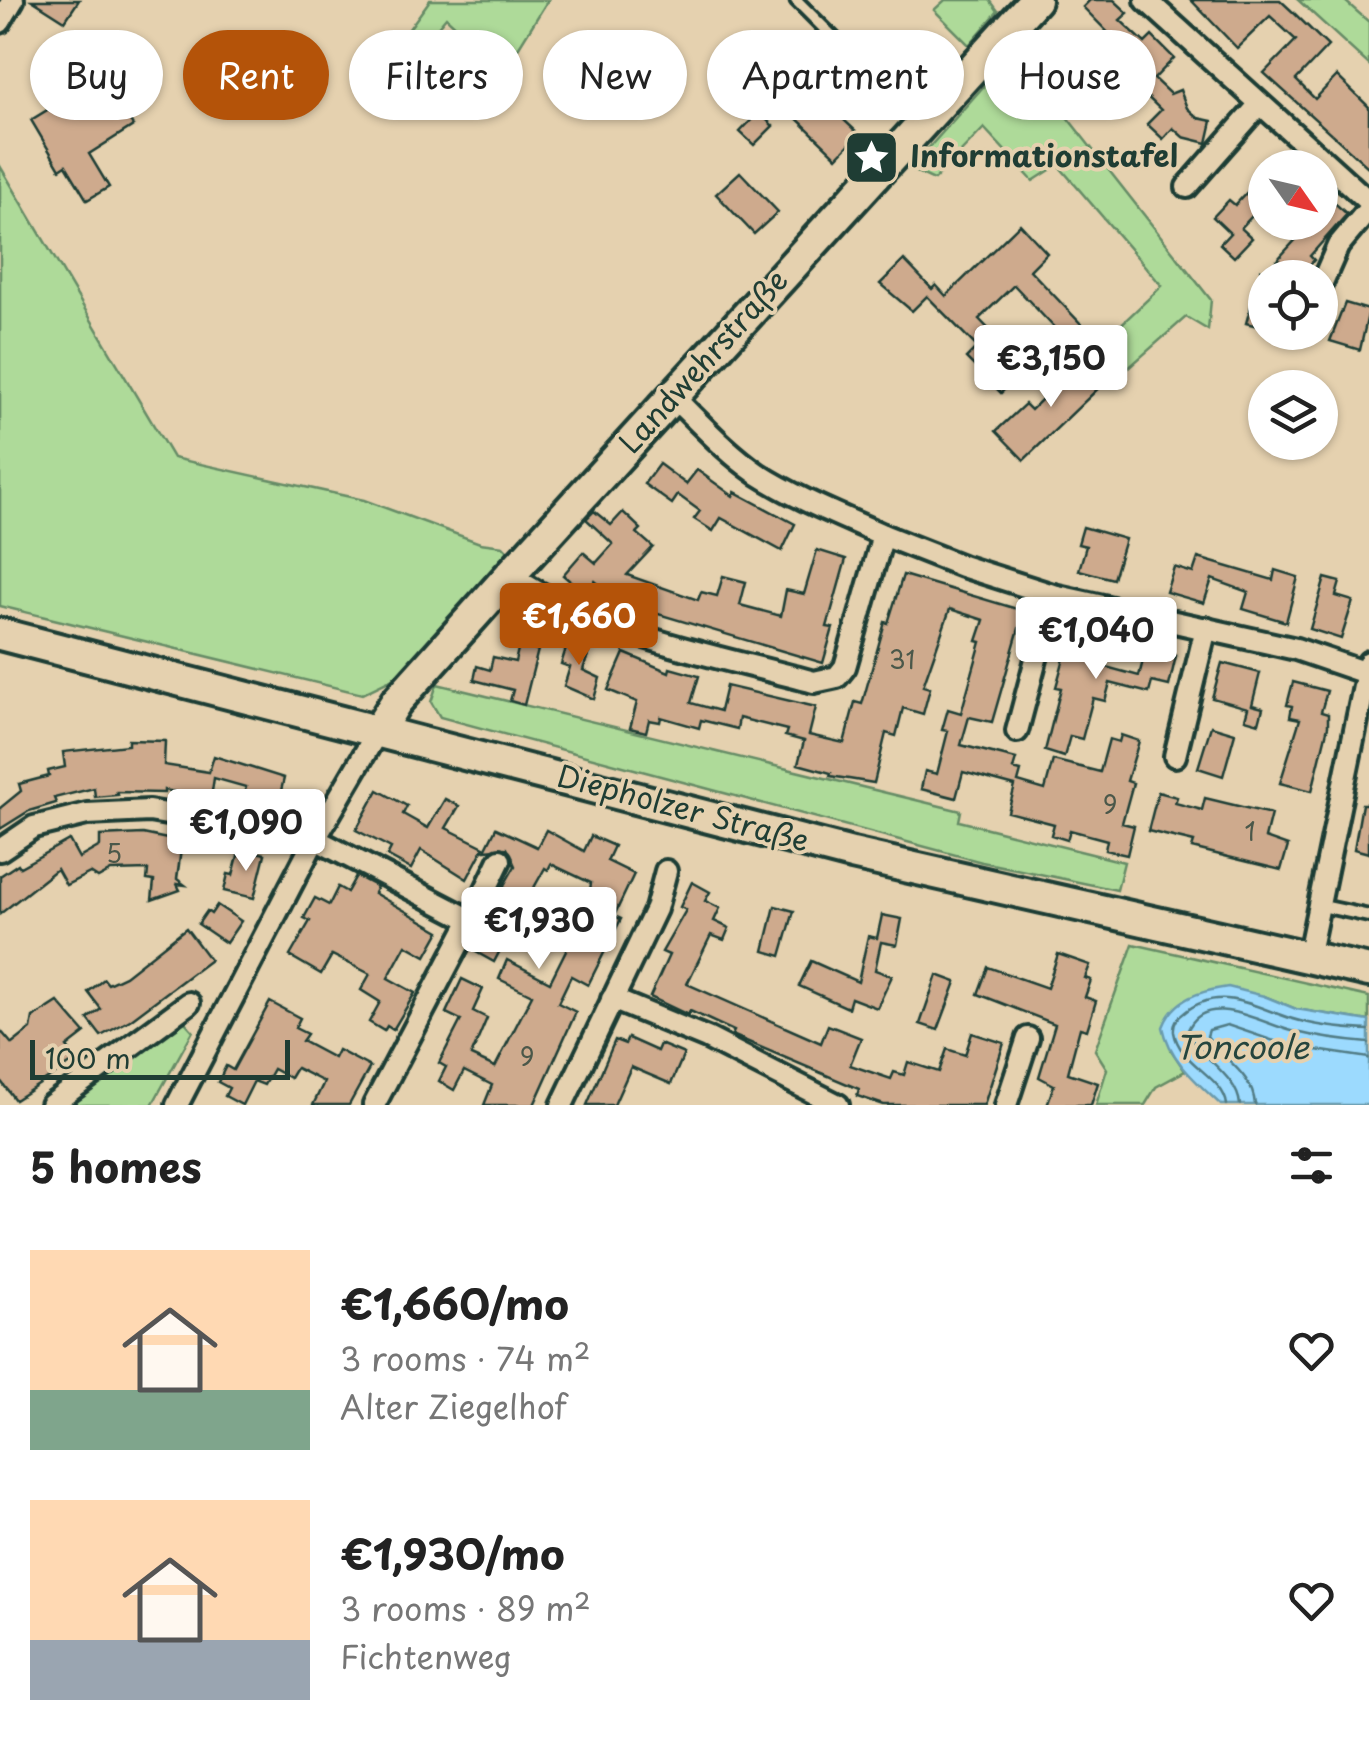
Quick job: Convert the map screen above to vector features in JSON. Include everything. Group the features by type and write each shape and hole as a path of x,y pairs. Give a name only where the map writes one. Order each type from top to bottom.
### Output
{"main road":[{"name":"Landwehrstraße","path":"379,729 396,702 510,575 1035,0"},
{"name":"Diepholzer Straße","path":"0,634 852,854 1369,971"}],"street":[{"path":"0,22 13,0"},
{"path":"1146,0 1369,206 1332,260"},
{"path":"1187,187 1259,105"},
{"path":"672,396 734,456 760,474 794,495 883,535 1053,596 1296,648 1368,669 1322,906 1308,958"},
{"path":"510,575 542,596 670,643 814,682 826,681 845,667 883,535"},
{"path":"1018,731 1053,596"},
{"path":"1176,756 1206,628"},
{"path":"177,1105 316,839 379,729"},
{"path":"0,850 34,827 87,814 149,811 316,839 470,920"},
{"path":"374,1105 500,860"},
{"path":"562,1105 656,909 666,871"},
{"path":"612,999 707,1038 838,1105"},
{"path":"51,1105 190,1003"},
{"path":"1006,1105 1028,1038"}],"lane":[{"path":"796,0 920,124"},
{"path":"1322,906 1369,916"}],"green space":[{"path":"430,0 548,0 523,40 523,30 460,30 446,17 435,30 408,30"},
{"path":"945,0 990,0 998,11 969,45 964,40 964,30 954,30 934,10"},
{"path":"1298,0 1344,0 1369,22 1369,65"},
{"path":"984,86 984,120 1069,120 1211,300 1208,330 1186,317 1116,379 1095,349 1162,286 1058,165 1033,181 984,128 934,180 910,169 954,120 964,120 964,108"},
{"path":"0,166 173,458 364,500 480,543 503,546 510,553 393,679 362,694 0,606"},
{"path":"437,684 961,811 959,821 1124,862 1117,890 982,862 440,717 431,702"},
{"path":"1133,944 1369,997 1369,1021 1296,1009 1264,996 1171,1050 1185,1071 1156,1087 1145,1105 1096,1105 1107,1069 1095,1050"},
{"path":"184,1021 193,1031 152,1105 68,1105 176,1022"}],"water":[{"name":"Toncoole","path":"1228,987 1296,1009 1369,1021 1369,1105 1221,1105 1178,1061 1163,1027 1174,1009 1189,998"}],"building":[{"path":"32,0 79,0 65,21"},
{"path":"1090,0 1114,0 1128,13 1120,20 1131,30 1105,30 1083,7"},
{"path":"1191,0 1280,0 1294,13 1328,46 1296,80 1315,99 1337,76 1369,107 1369,168 1264,73 1296,40 1270,16 1237,48"},
{"path":"1156,40 1174,58 1156,77"},
{"path":"1156,81 1170,94 1180,90 1187,108 1198,118 1212,121 1207,143 1183,137 1173,128 1163,139 1147,124 1156,120 1161,110 1156,105"},
{"path":"31,120 129,120 133,126 89,154 109,187 87,200 66,165 60,169"},
{"path":"751,120 767,120 773,126 754,145 740,132"},
{"path":"798,120 844,120 859,134 837,157"},
{"path":"740,172 778,212 754,234 716,194"},
{"path":"1248,191 1248,220 1241,228 1250,240 1234,257 1220,244 1230,233 1213,217 1229,200 1235,205"},
{"path":"1338,206 1347,214 1338,224"},
{"path":"1020,224 1047,253 1030,270 1082,325 1066,340 1014,285 979,319 1026,368 1001,393 966,358 977,347 927,296 912,311 880,284 904,260 932,289 936,285 946,296"},
{"path":"1295,240 1324,240 1310,256 1314,260 1277,260"},
{"path":"1345,303 1369,310 1360,350 1338,343 1338,321"},
{"path":"1084,358 1106,381 1024,460 996,431 1025,404 1031,410"},
{"path":"659,464 686,484 697,470 733,496 735,492 795,524 782,551 721,518 713,531 694,519 700,511 678,495 672,504 644,484"},
{"path":"594,511 611,525 623,512 641,529 637,533 653,547 627,575 698,600 701,592 717,596 723,576 746,582 740,605 781,616 786,590 804,594 817,550 846,559 827,627 833,628 823,663 621,603 595,581 584,593 563,575 583,552 596,563 613,544 586,519"},
{"path":"1083,527 1125,539 1113,579 1079,570 1086,546 1078,544"},
{"path":"1198,558 1273,580 1275,570 1298,577 1286,622 1243,609 1248,592 1212,579 1204,603 1166,592 1174,567 1193,573"},
{"path":"903,575 1024,611 992,722 969,717 961,745 1016,759 1013,769 1021,771 1018,782 1045,790 1053,760 1100,772 1109,739 1119,742 1121,735 1139,741 1127,781 1133,783 1122,823 1134,826 1127,855 1105,850 1107,840 1070,830 1067,840 1051,835 1054,824 1008,812 1015,786 963,772 956,798 921,789 925,771 937,774 948,731 942,730 948,709 961,713 981,642 977,641 984,620 950,609 923,686 930,688 923,714 903,708 896,736 886,733 874,783 830,776 831,773 798,764 804,741 785,736 787,730 739,718 737,729 701,720 699,728 661,717 660,722 649,720 646,732 630,728 637,702 608,690 624,653 669,672 670,668 699,676 691,703 720,711 726,686 816,707 809,735 844,743 855,702 862,704"},
{"path":"1325,578 1340,582 1336,596 1353,601 1341,639 1310,629"},
{"path":"1073,626 1115,635 1106,667 1139,676 1146,649 1176,656 1169,686 1152,682 1149,693 1110,683 1105,701 1093,698 1082,739 1070,736 1064,757 1045,751 1061,688 1056,687"},
{"path":"570,636 592,643 583,670 600,678 594,699 564,686 570,667 561,664"},
{"path":"519,645 538,650 524,705 510,701 513,690 474,680 477,666 490,670 493,657 515,662"},
{"path":"1222,663 1260,673 1252,705 1263,708 1259,723 1245,719 1248,708 1212,698"},
{"path":"1293,682 1327,691 1321,712 1328,714 1328,726 1312,791 1280,783 1300,719 1290,717 1292,706 1287,705"},
{"path":"1211,726 1235,733 1223,776 1198,768"},
{"path":"128,740 165,741 164,765 209,772 214,756 284,778 277,808 272,815 240,807 246,787 214,778 211,798 164,790 95,797 94,788 54,798 56,803 29,811 0,829 0,808 21,791 19,784 65,767 63,752 128,745"},
{"path":"378,790 407,806 403,814 428,828 445,799 459,806 446,828 484,847 467,879 421,850 411,869 387,856 391,848 356,830"},
{"path":"1158,792 1177,797 1175,803 1202,810 1205,798 1271,814 1265,838 1288,846 1281,870 1192,848 1194,842 1148,831"},
{"path":"1362,804 1369,804 1369,853 1354,849"},
{"path":"496,828 537,847 546,830 584,851 591,836 614,846 607,861 634,874 614,916 621,919 588,985 571,976 558,1003 576,1012 534,1105 484,1105 492,1085 464,1071 454,1090 439,1081 446,1067 439,1063 461,1020 446,1013 462,979 483,989 473,1011 487,1018 471,1056 495,1067 532,995 499,979 507,960 550,982 579,924 574,922 590,891 591,883 551,864 527,900 503,887 515,866 507,848 485,850"},
{"path":"143,834 182,842 177,879 185,885 177,884 180,890 152,900 154,881 147,880 148,870 111,871 98,878 90,873 66,885 57,869 0,914 0,876 18,864 20,867 69,840 79,858 100,846 100,836"},
{"path":"240,848 265,854 254,898 224,891"},
{"path":"356,876 377,887 374,893 440,931 426,956 406,945 388,978 415,993 393,1030 387,1026 384,1031 369,1022 380,1002 361,990 370,974 332,955 321,974 290,956 310,921 304,918 315,898 329,905 338,887 347,892"},
{"path":"692,882 710,892 705,901 720,908 714,921 729,928 724,940 711,935 687,984 821,1043 828,1025 861,1038 850,1065 891,1079 894,1072 904,1075 908,1062 939,1072 947,1049 965,1055 972,1033 1004,1043 984,1105 884,1105 857,1096 859,1089 732,1035 734,1031 650,997 669,955 662,952 686,910 680,907"},
{"path":"217,905 241,921 226,943 198,924"},
{"path":"775,906 794,911 781,956 764,951"},
{"path":"882,915 902,919 897,945 881,942 875,970 892,976 877,1008 851,998 848,1008 799,986 811,961 858,982 868,936 877,938"},
{"path":"489,927 507,937 494,962 476,952"},
{"path":"186,928 210,960 130,1020 101,1036 88,1019 101,1009 88,992 104,979 108,984 125,976"},
{"path":"1058,954 1090,965 1085,978 1091,980 1085,997 1096,1001 1087,1030 1080,1028 1068,1073 1098,1083 1091,1105 1047,1105 1054,1085 1039,1077 1055,1024 978,994 988,967 1047,988"},
{"path":"937,975 956,982 938,1030 920,1024"},
{"path":"58,1002 85,1033 67,1047 77,1060 15,1100 0,1080 0,1030 12,1044 31,1029 33,1018"},
{"path":"270,1002 300,1018 295,1028 307,1034 302,1041 334,1058 338,1050 370,1067 349,1105 313,1105 324,1082 296,1068 290,1078 273,1069 264,1085 254,1081 242,1105 225,1096 229,1088 218,1082 226,1066 233,1070"},
{"path":"628,1038 657,1051 660,1044 684,1054 671,1084 631,1067 614,1105 587,1105 615,1040 625,1044"}],"place":[{"name":"Informationstafel","path":"871,157"}]}
